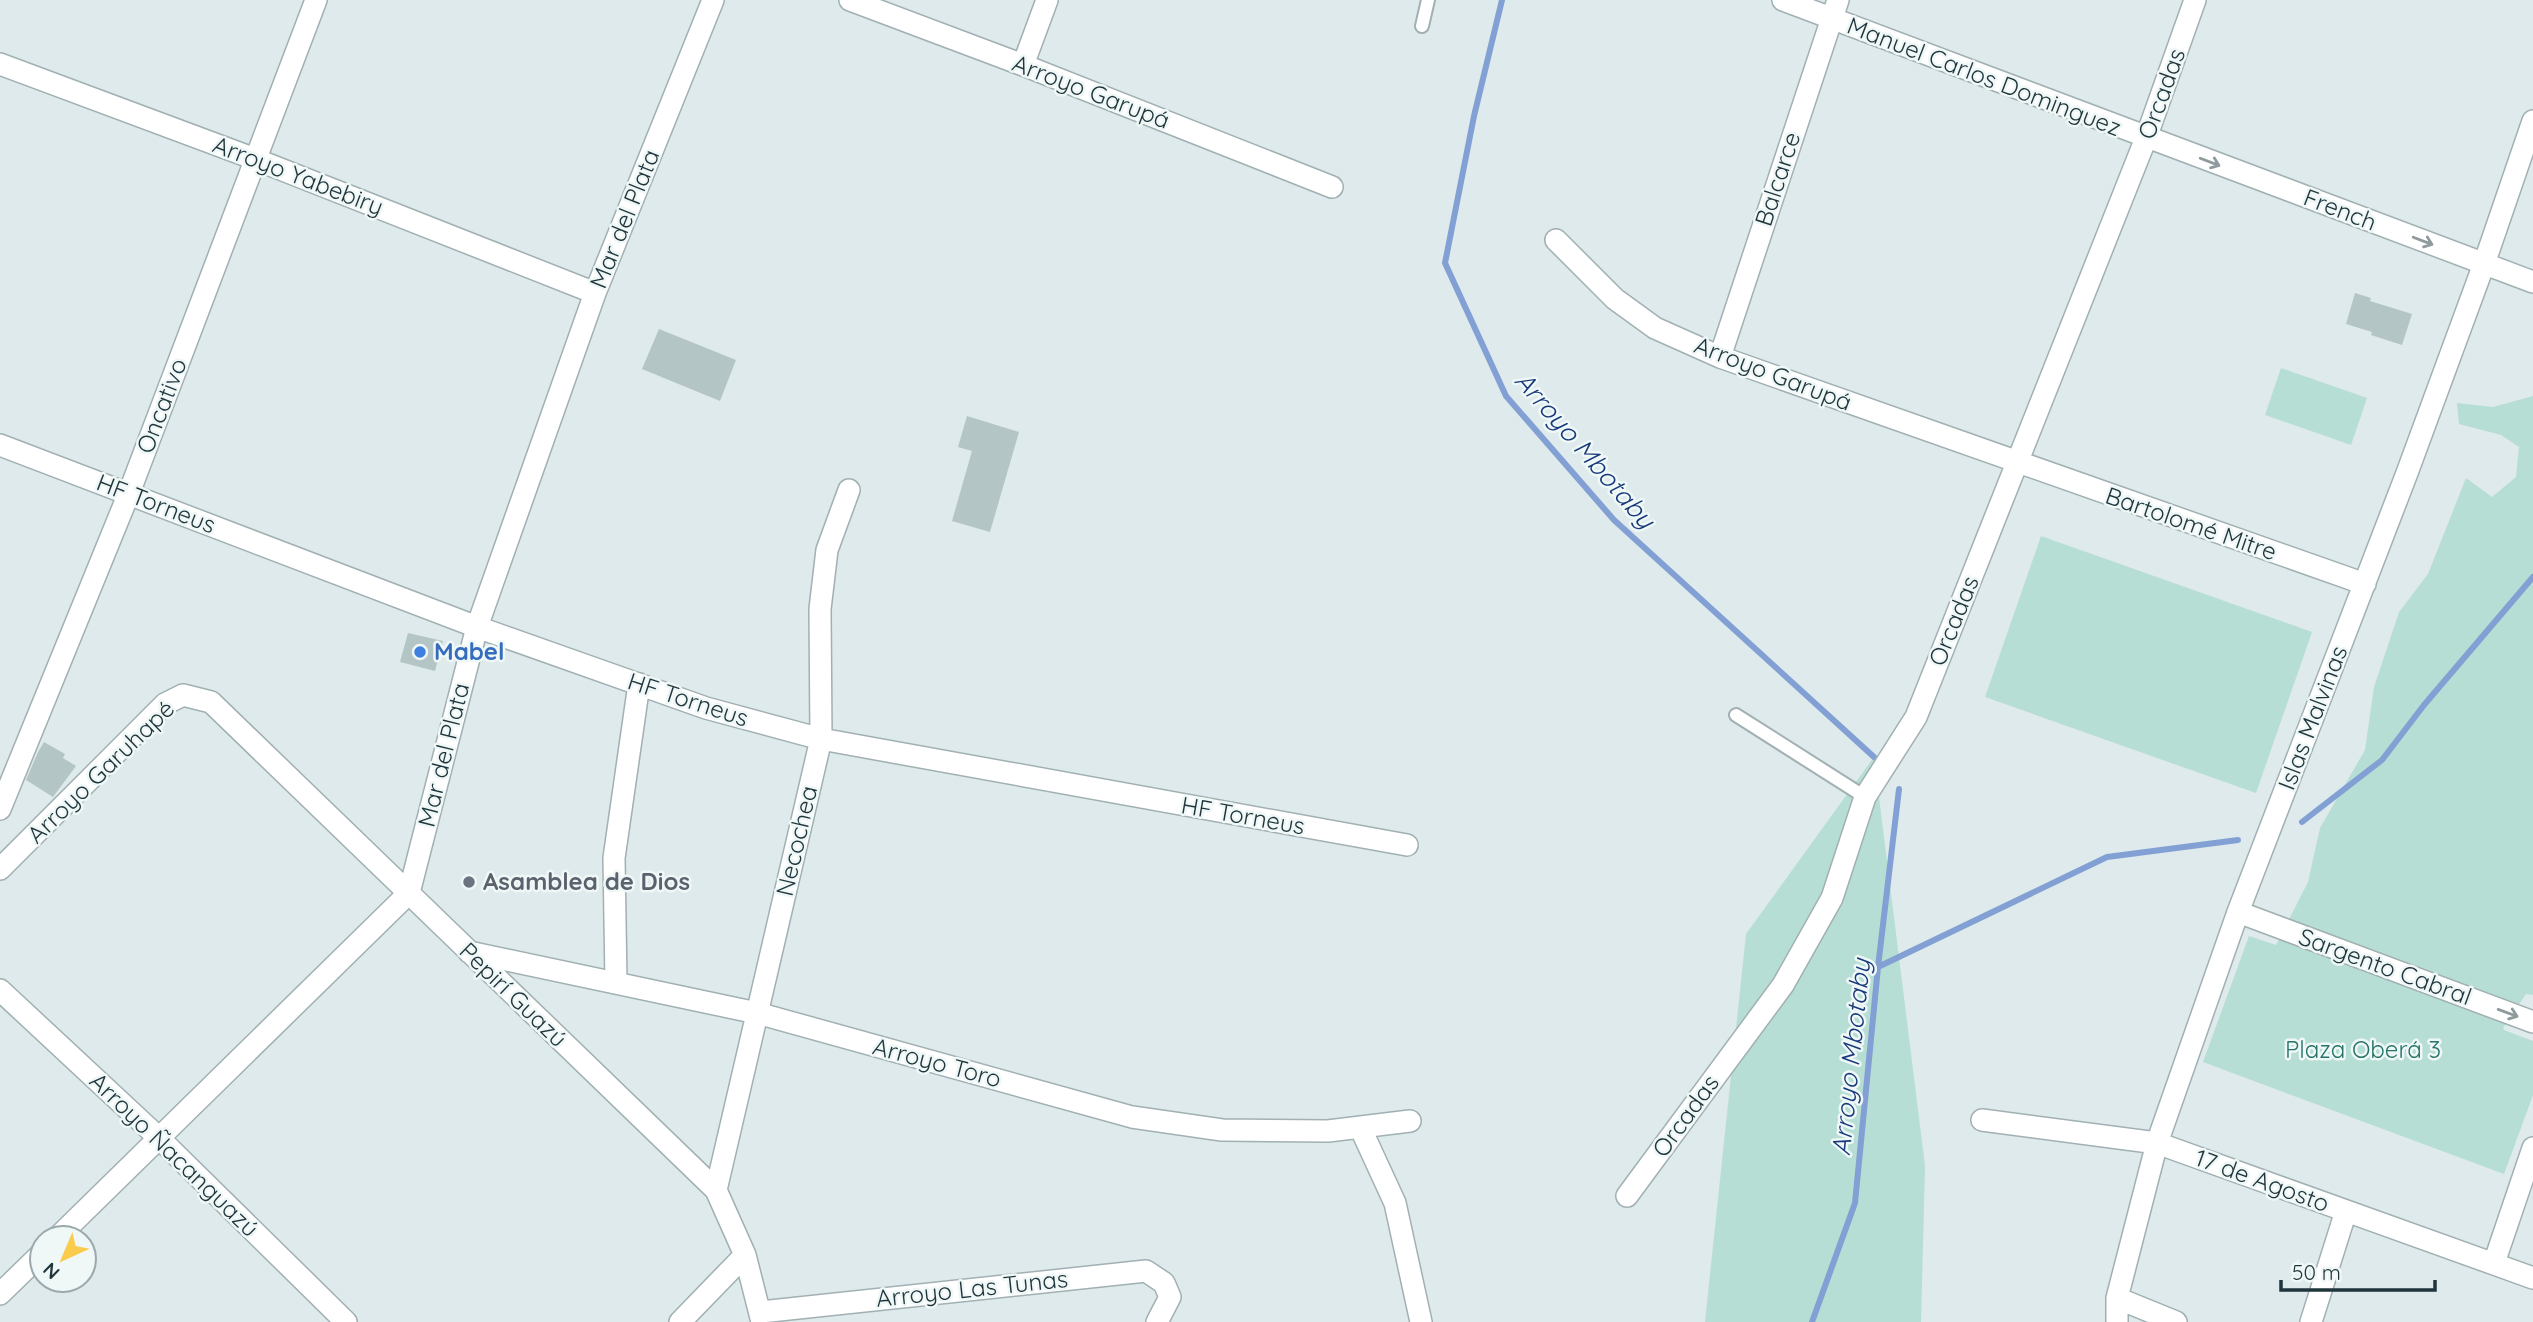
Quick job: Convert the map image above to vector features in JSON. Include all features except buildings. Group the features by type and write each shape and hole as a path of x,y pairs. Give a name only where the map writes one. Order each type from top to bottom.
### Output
{"street":[{"name":"Oncativo","path":"0,809 129,494 316,0"},
{"name":"Mar del Plata","path":"409,893 477,627 595,293 713,0"},
{"name":"Arroyo Garupá","path":"849,0 1023,65 1332,187"},
{"path":"1023,65 1047,0"},
{"name":"Manuel Carlos Dominguez","path":"1783,0 1834,10 2146,138"},
{"name":"Orcadas","path":"1627,1196 1783,985 1832,898 1865,797 1916,717 2146,138 2195,0"},
{"name":"Balcarce","path":"1720,357 1834,10"},
{"name":"Arroyo Yabebiry","path":"0,64 255,159 595,293"},
{"name":"Islas Malvinas","path":"2117,1322 2117,1298 2157,1143 2238,912 2365,584 2484,264 2533,121"},
{"name":"French","path":"2146,138 2533,282"},
{"name":"Arroyo Garupá","path":"1556,240 1615,299 1655,328 1720,357 2018,463"},
{"name":"HF Torneus","path":"0,445 477,627 706,708 821,739 1407,845"},
{"name":"Bartolomé Mitre","path":"2018,463 2365,584"},
{"name":"Necochea","path":"716,1190 821,739 820,609 827,550 849,490"},
{"path":"616,983 614,858 639,684"},
{"name":"Arroyo Garuhapé","path":"0,870 165,704 183,695 211,702"},
{"name":"Pepirí Guazú","path":"211,702 716,1190 745,1255 761,1317"},
{"path":"71,1224 409,893"},
{"name":"Sargento Cabral","path":"2238,912 2533,1022"},
{"name":"Arroyo Toro","path":"468,952 757,1013 1132,1117 1222,1130 1328,1131 1410,1121"},
{"name":"Arroyo Ñacanguazú","path":"0,990 159,1138 346,1322"},
{"name":"17 de Agosto","path":"1982,1120 2157,1143 2533,1278"},
{"path":"1360,1127 1395,1203 1421,1322"},
{"path":"2494,1263 2533,1148"},
{"path":"2311,1322 2346,1211"},
{"path":"680,1322 745,1255"},
{"path":"0,1294 28,1267"},
{"name":"Arroyo Las Tunas","path":"761,1317 1146,1271 1164,1283 1170,1297 1157,1322"},
{"path":"2117,1298 2176,1322"}],"lane":[{"path":"1422,26 1428,0"},
{"path":"1736,715 1865,797"}],"green space":[{"path":"2281,368 2367,398 2351,445 2265,415"},
{"name":"Plaza Oberá 3","path":"2533,396 2533,995 2526,994 2503,1028 2533,1041 2533,1095 2504,1174 2203,1062 2249,936 2276,945 2308,882 2320,828 2365,750 2374,687 2399,612 2428,574 2466,478 2492,497 2516,477 2519,447 2501,435 2459,424 2457,403 2493,407"},
{"path":"2041,536 2312,632 2256,793 1985,697"},
{"path":"1874,757 1925,1166 1921,1322 1705,1322 1746,934"}],"waterway":[{"name":"Arroyo Mbotaby","path":"1502,0 1474,116 1445,263 1506,396 1614,520 1874,757"},
{"path":"2302,822 2382,760 2424,705 2533,577"},
{"name":"Arroyo Mbotaby","path":"1812,1322 1855,1203 1899,789"},
{"path":"1878,967 2107,857 2238,840"}],"place":[{"name":"Mabel","path":"420,652"},
{"name":"Asamblea de Dios","path":"469,882"}]}
